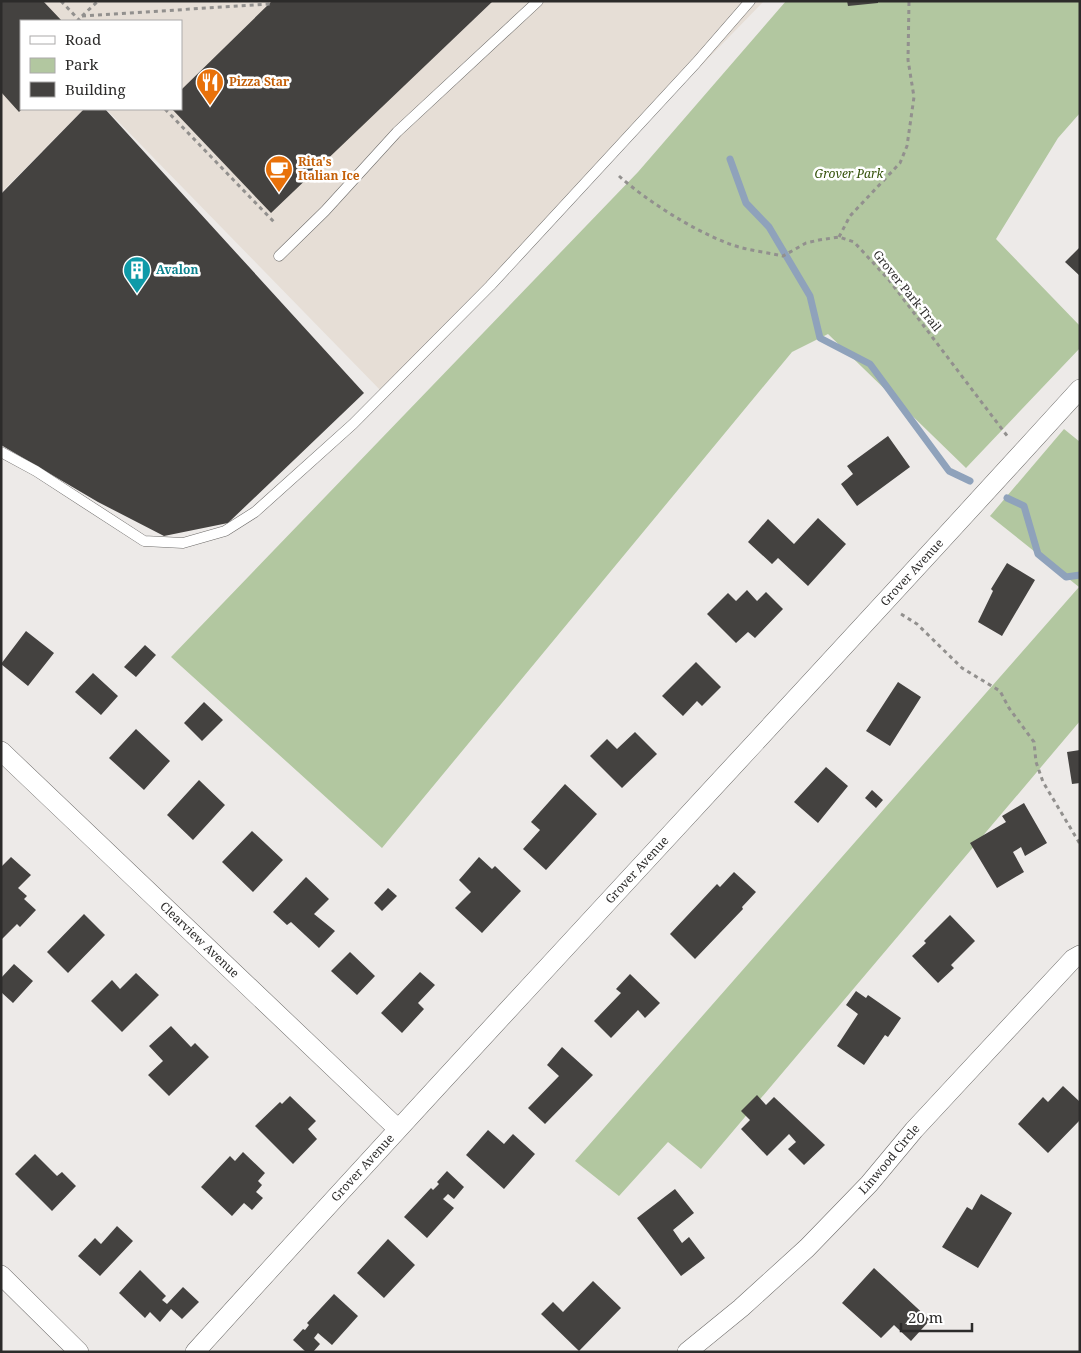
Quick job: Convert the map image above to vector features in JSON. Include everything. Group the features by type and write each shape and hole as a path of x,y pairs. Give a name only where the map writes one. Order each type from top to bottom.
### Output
{"street":[{"name":"Grover Avenue","path":"195,1352 397,1128 879,610 1080,389"},
{"name":"Clearview Avenue","path":"1,751 29,775 397,1128"},
{"name":"Linwood Circle","path":"686,1352 741,1308 807,1248 869,1184 914,1130 1073,959 1080,955"},
{"path":"1,1274 79,1352"}],"lane":[{"path":"279,256 325,211 397,132 538,1"},
{"path":"1,452 36,471 144,541 183,542 225,532 255,512 353,424 490,286 690,70 750,1"}],"path":[{"path":"61,1 80,19 270,4"},
{"path":"80,19 98,1"},
{"path":"619,176 638,193 658,206 727,243 783,256 806,243 839,238 850,216 900,163 907,146 914,97 908,60 910,1"},
{"path":"166,110 275,223"},
{"name":"Grover Park Trail","path":"839,238 854,242 871,259 1012,442"},
{"path":"879,610 899,612 917,624 962,668 1000,691 1013,715 1034,742 1036,762 1043,782 1080,844"}],"shaded area":[{"path":"1,1 764,1 383,393 107,110 182,110 182,20 20,20 20,110 83,110 1,193"}],"green space":[{"name":"Grover Park","path":"786,1 1080,1 1080,113 1058,138 996,239 1080,326 1080,348 966,468 828,334 792,352 382,848 171,657 638,172"},
{"path":"1064,429 1080,442 1080,721 701,1169 668,1142 619,1196 575,1161 1079,587 990,516"}],"building":[{"path":"1,1 43,1 61,20 20,20 21,110 19,112 1,92"},
{"path":"272,1 493,1 271,213 173,110 182,110 182,89"},
{"path":"847,1 878,1 878,3 848,6"},
{"name":"Avalon","path":"83,110 106,110 364,393 228,523 164,536 98,502 1,445 1,194"},
{"path":"1080,247 1080,276 1065,262"},
{"path":"888,436 910,467 857,506 841,484 853,474 847,466"},
{"path":"818,518 846,544 808,586 778,558 772,564 748,542 768,519 794,544"},
{"path":"1007,563 1035,580 1002,636 978,622 993,591 991,589"},
{"path":"747,590 757,601 766,592 783,609 755,638 748,632 736,643 707,614 728,593 736,601"},
{"path":"26,631 54,653 28,686 1,664"},
{"path":"145,645 156,655 136,677 124,667"},
{"path":"696,662 721,687 702,706 697,701 683,716 662,696"},
{"path":"93,673 118,696 101,715 75,692"},
{"path":"898,682 921,697 890,746 866,731"},
{"path":"204,702 223,720 202,741 184,723"},
{"path":"136,729 170,761 144,790 109,758"},
{"path":"635,732 657,754 622,788 590,756 607,739 617,749"},
{"path":"1080,750 1080,783 1072,784 1067,752"},
{"path":"826,767 848,786 818,823 794,802"},
{"path":"199,780 225,805 193,840 167,815"},
{"path":"565,784 597,814 546,870 523,849 540,830 531,822"},
{"path":"872,790 883,800 876,808 865,798"},
{"path":"1024,803 1047,843 1025,856 1021,847 1013,852 1024,872 997,888 970,843 1006,822 1002,816"},
{"path":"252,831 283,860 253,892 222,862"},
{"path":"11,857 31,875 18,888 27,896 24,899 36,910 20,927 17,924 2,939 1,867"},
{"path":"479,857 492,869 495,866 521,891 482,933 455,908 471,892 459,880"},
{"path":"734,872 756,892 742,907 743,909 695,959 670,934 717,884 720,887"},
{"path":"306,877 329,899 314,914 335,931 319,948 291,922 287,925 273,912"},
{"path":"388,888 397,896 382,911 374,903"},
{"path":"84,914 105,935 68,973 47,952"},
{"path":"950,915 975,941 951,965 954,968 938,983 912,956"},
{"path":"350,952 375,976 357,995 331,971"},
{"path":"14,964 33,981 13,1003 1,992 1,978"},
{"path":"420,972 435,985 418,1003 424,1009 402,1033 381,1013"},
{"path":"136,973 159,995 122,1032 91,1001 112,980 120,989"},
{"path":"630,974 660,1003 645,1018 638,1010 611,1038 594,1021 621,993 616,989"},
{"path":"856,991 866,998 868,995 901,1018 888,1037 885,1035 864,1065 837,1046 858,1014 846,1005"},
{"path":"171,1026 191,1047 195,1043 209,1057 169,1096 148,1075 163,1061 149,1046"},
{"path":"562,1047 593,1075 545,1124 528,1108 559,1076 547,1065"},
{"path":"1063,1086 1080,1102 1080,1120 1048,1153 1018,1124 1043,1097 1048,1102"},
{"path":"757,1095 766,1105 774,1097 825,1145 804,1165 788,1149 796,1142 789,1134 767,1156 741,1129 750,1120 741,1111"},
{"path":"290,1096 316,1121 308,1129 317,1139 293,1164 255,1126 280,1102 282,1104"},
{"path":"488,1130 504,1144 513,1134 535,1154 504,1189 466,1155"},
{"path":"243,1152 265,1173 258,1181 262,1185 256,1192 263,1198 252,1210 244,1203 232,1216 201,1187 230,1156 235,1161"},
{"path":"35,1154 57,1176 62,1172 76,1186 52,1211 15,1174"},
{"path":"447,1171 464,1187 454,1199 448,1194 443,1199 454,1208 427,1238 404,1217 431,1188 433,1190 439,1184 437,1182"},
{"path":"675,1189 694,1213 673,1230 682,1243 689,1237 705,1258 681,1276 637,1218"},
{"path":"981,1194 1012,1213 978,1268 942,1247 967,1207 972,1210"},
{"path":"117,1226 133,1241 100,1276 78,1256 95,1238 101,1244"},
{"path":"388,1239 415,1265 384,1298 357,1273"},
{"path":"874,1268 930,1320 911,1341 894,1325 881,1338 842,1303"},
{"path":"140,1270 166,1296 162,1300 167,1304 183,1287 199,1302 182,1319 171,1309 160,1322 150,1312 145,1318 119,1293"},
{"path":"593,1281 621,1308 579,1351 541,1314 553,1302 563,1312"},
{"path":"334,1294 358,1316 332,1345 318,1333 314,1338 320,1344 313,1352 306,1352 293,1340 303,1329 305,1330 309,1325 307,1323"}],"waterway":[{"path":"730,159 746,203 769,227 810,296 820,338 870,364 949,471 970,481"},
{"path":"1007,498 1024,506 1038,554 1066,577 1080,575"}],"place":[{"name":"Pizza Star","path":"210,106"},
{"name":"Rita's Italian Ice","path":"279,193"},
{"name":"Avalon","path":"137,294"}]}
